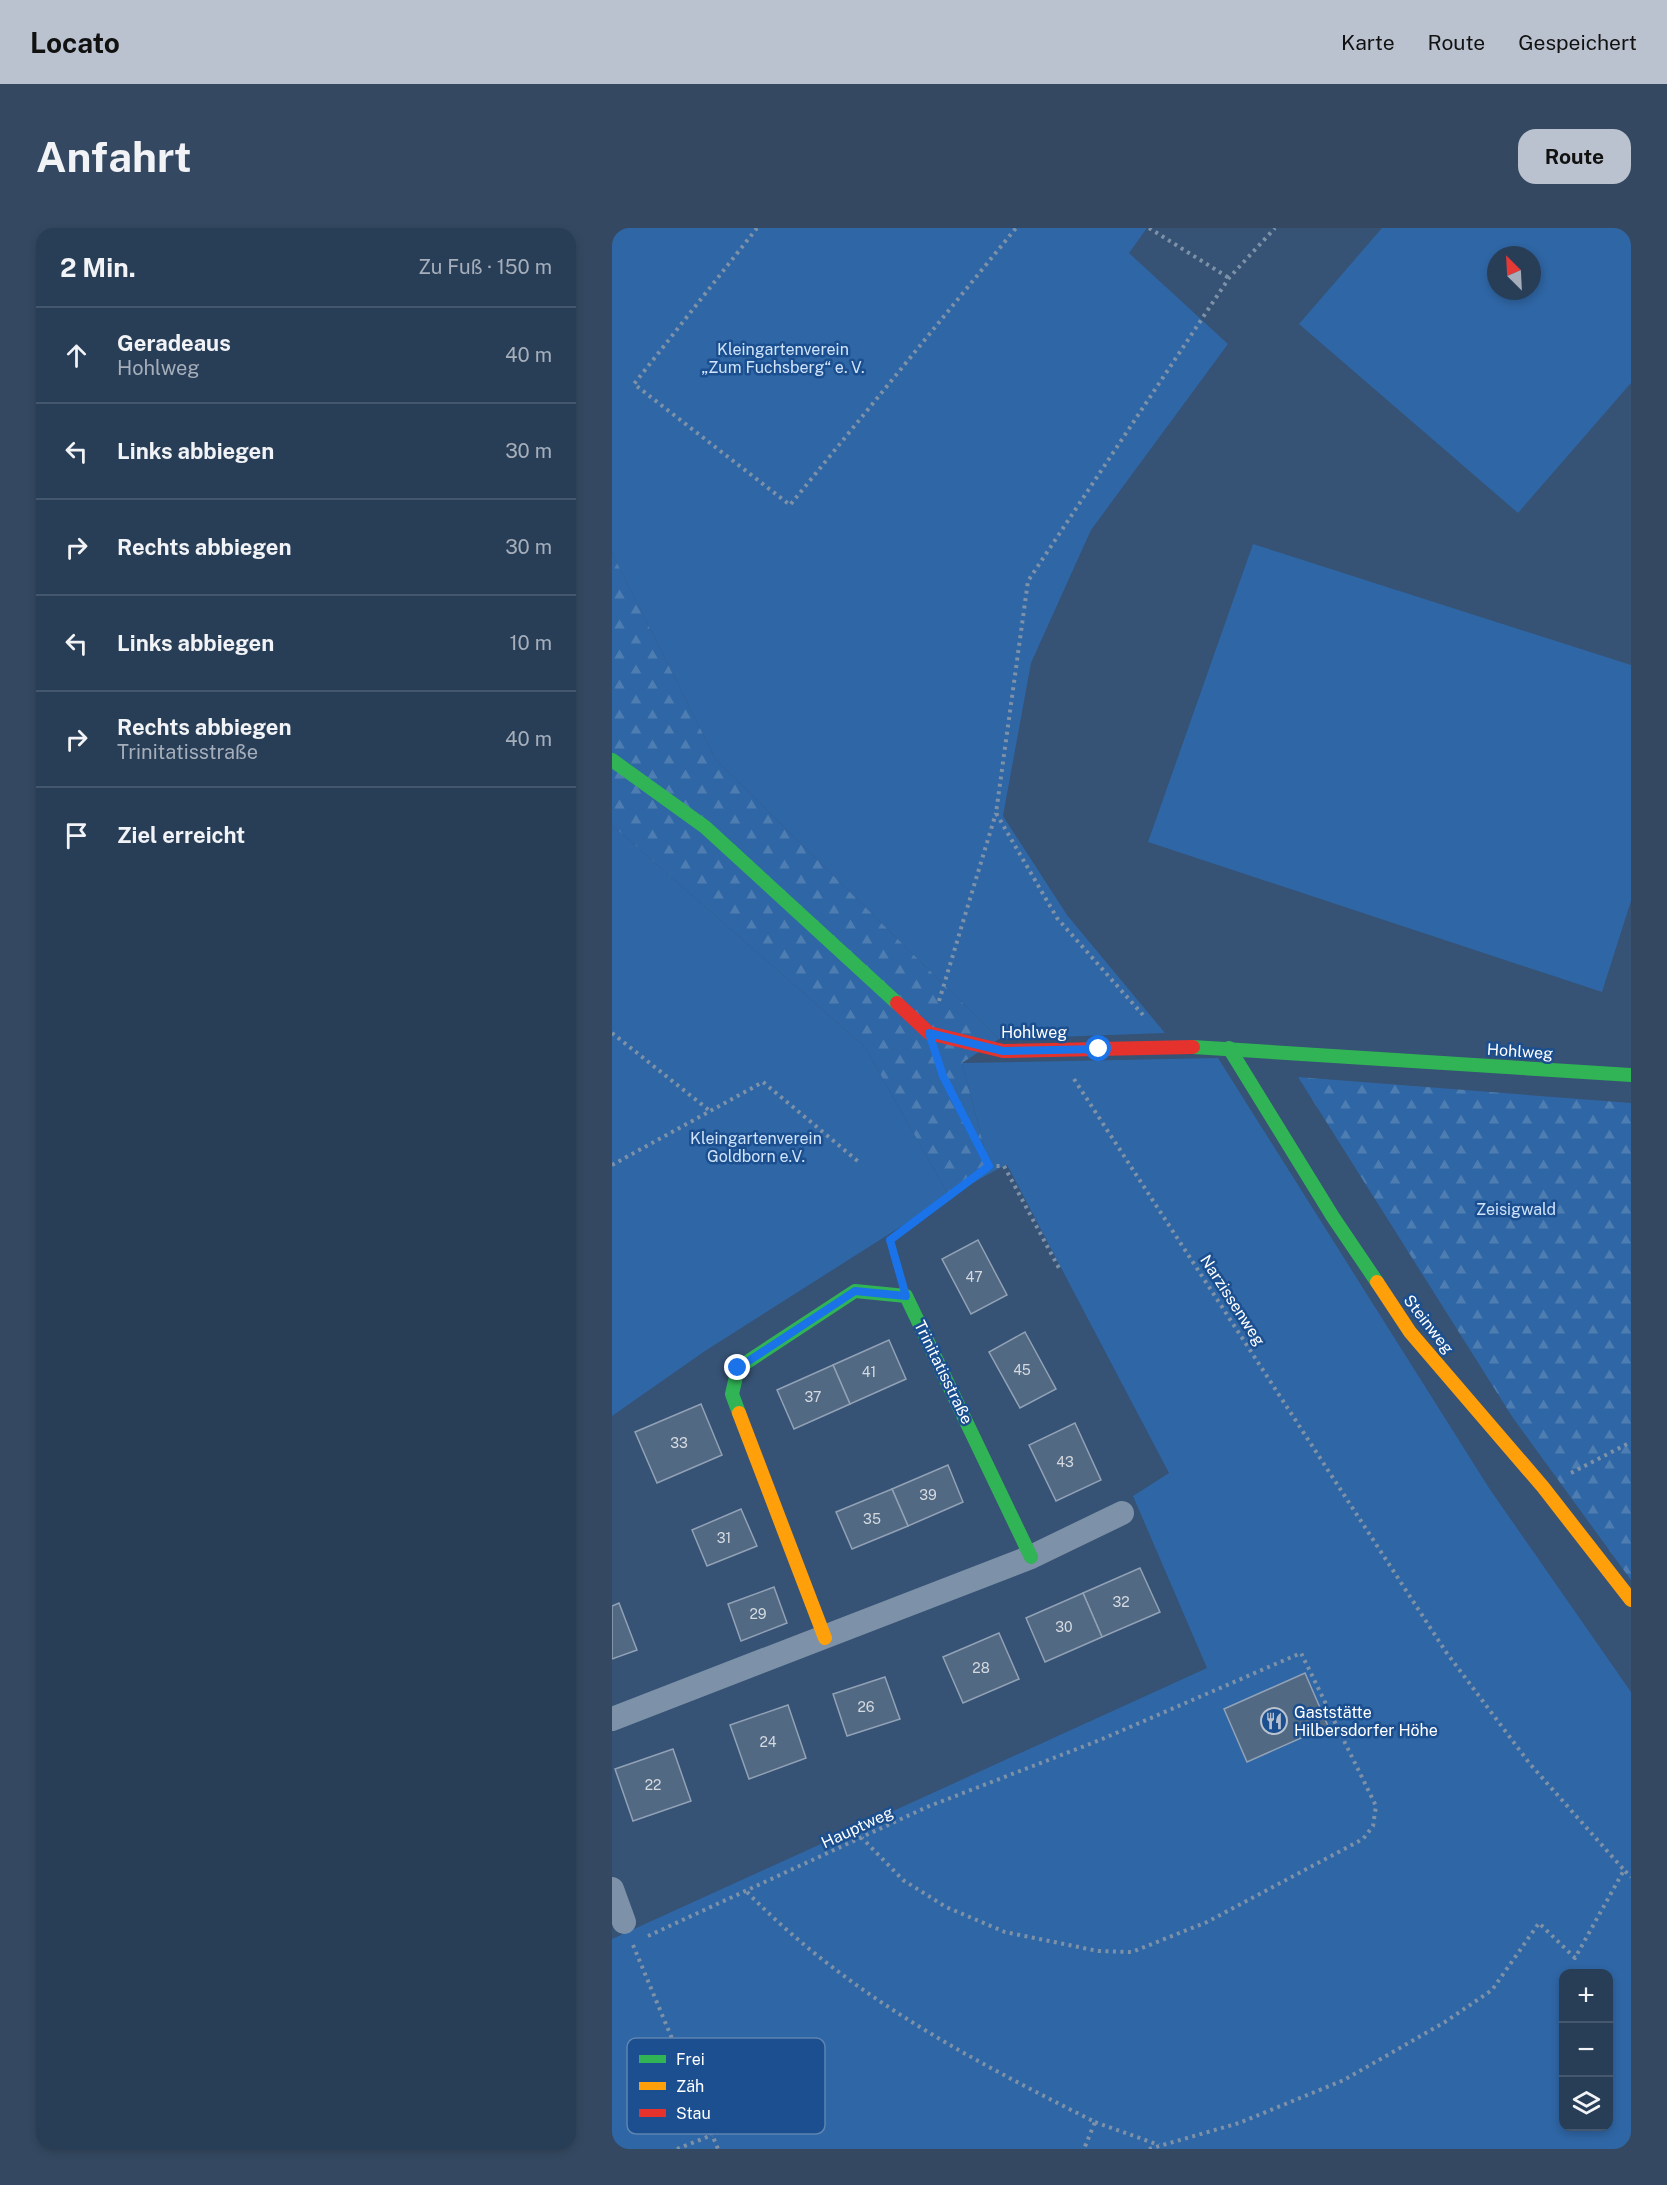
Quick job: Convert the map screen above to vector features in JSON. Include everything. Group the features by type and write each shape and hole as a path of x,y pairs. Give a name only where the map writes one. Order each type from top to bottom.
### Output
{"street":[{"name":"Hohlweg","path":"612,760 705,827 929,1033 1003,1051 1169,1046 1229,1048 1631,1076"},
{"name":"Steinweg","path":"1229,1048 1333,1217 1410,1332 1543,1487 1631,1600"},
{"path":"825,1638 732,1394 738,1368 855,1291 906,1296"},
{"name":"Trinitatisstraße","path":"906,1296 1031,1557"},
{"path":"612,1719 1031,1557 1122,1513"},
{"path":"612,1889 624,1922"}],"path":[{"path":"757,228 634,384 790,505 1016,228"},
{"path":"1149,228 1228,278"},
{"path":"989,1166 943,1076 929,1033 996,813 1028,581 1228,278 1275,228"},
{"path":"996,813 1057,918 1169,1046"},
{"path":"612,1033 710,1112"},
{"name":"Narzissenweg","path":"1058,1050 1070,1072 1446,1652 1530,1764 1631,1877"},
{"path":"612,1165 763,1082 860,1163"},
{"path":"906,1296 890,1240 989,1166 1004,1166 1060,1270"},
{"path":"1543,1487 1631,1442"},
{"name":"Hauptweg","path":"672,2038 632,1943 747,1892 927,1807 1100,1740 1301,1653 1376,1806 1373,1826 1363,1839 1207,1922 1132,1952 1098,1951 1005,1932 946,1907 903,1880 862,1838"},
{"path":"1149,2149 1239,2124 1344,2080 1445,2022 1492,1990 1539,1923 1575,1958 1624,1870"},
{"path":"747,1892 785,1931 878,2002 976,2062 1095,2122 1161,2146"},
{"path":"1084,2149 1095,2122"},
{"path":"677,2149 712,2135"},
{"name":"Hauptweg","path":"712,2135 718,2149"},
{"path":"1623,2149 1631,2144"}],"green space":[{"name":"Kleingartenverein „Zum Fuchsberg“ e. V.","path":"612,228 1147,228 1129,253 1228,344 1091,530 1031,663 1003,816 1067,915 1165,1033 999,1039 716,760 612,553"},
{"path":"1382,228 1631,228 1631,383 1518,513 1299,324"},
{"path":"1253,544 1631,665 1631,901 1602,992 1148,842"},
{"path":"612,553 716,760 999,1039 962,1063 989,1166 1007,1164 949,1196 865,1047 612,825"},
{"name":"Kleingartenverein Goldborn e.V.","path":"612,825 865,1047 949,1196 705,1351 612,1416"},
{"path":"1218,1058 1489,1488 1631,1692 1631,2149 612,2149 612,1939 1207,1668 1133,1496 1169,1473 1007,1165 989,1166 962,1063"},
{"name":"Zeisigwald","path":"1298,1077 1631,1103 1631,1580 1513,1418"}],"building":[{"path":"978,1240 1007,1295 971,1314 942,1259"},
{"path":"1025,1332 1056,1389 1020,1408 989,1352"},
{"path":"889,1340 906,1379 850,1404 833,1365"},
{"path":"833,1365 850,1404 794,1429 777,1390"},
{"path":"701,1404 722,1455 657,1483 635,1432"},
{"path":"1075,1423 1101,1480 1056,1501 1029,1445"},
{"path":"948,1465 963,1502 908,1526 892,1489"},
{"path":"892,1489 908,1526 852,1549 836,1512"},
{"path":"741,1509 757,1546 707,1566 692,1530"},
{"path":"1140,1568 1160,1612 1102,1637 1083,1593"},
{"path":"774,1587 787,1623 741,1641 728,1604"},
{"path":"1083,1593 1102,1637 1045,1662 1026,1618"},
{"path":"619,1603 637,1650 612,1659 612,1606"},
{"path":"999,1633 1019,1679 963,1703 943,1657"},
{"path":"1305,1673 1328,1726 1247,1762 1224,1709"},
{"path":"885,1677 900,1719 847,1736 833,1694"},
{"path":"788,1705 806,1758 749,1779 730,1725"},
{"path":"673,1749 691,1801 633,1821 615,1769"}],"traffic: fast":[{"path":"612,760 705,827 897,1003"},
{"path":"1193,1047 1631,1075"},
{"path":"1229,1048 1333,1217 1377,1282"},
{"path":"739,1413 732,1394 738,1368 855,1291 906,1296 1031,1557"}],"traffic: slow":[{"path":"1377,1282 1410,1332 1543,1487 1631,1600"},
{"path":"739,1413 825,1638"}],"traffic: jam":[{"path":"897,1003 929,1033 1003,1051 1193,1047"}],"place":[{"name":"Gaststätte Hilbersdorfer Höhe","path":"1274,1721"}],"route":[{"path":"738,1368 855,1291 906,1296 890,1240 989,1166 943,1076 929,1033 1003,1051 1099,1049"}]}
